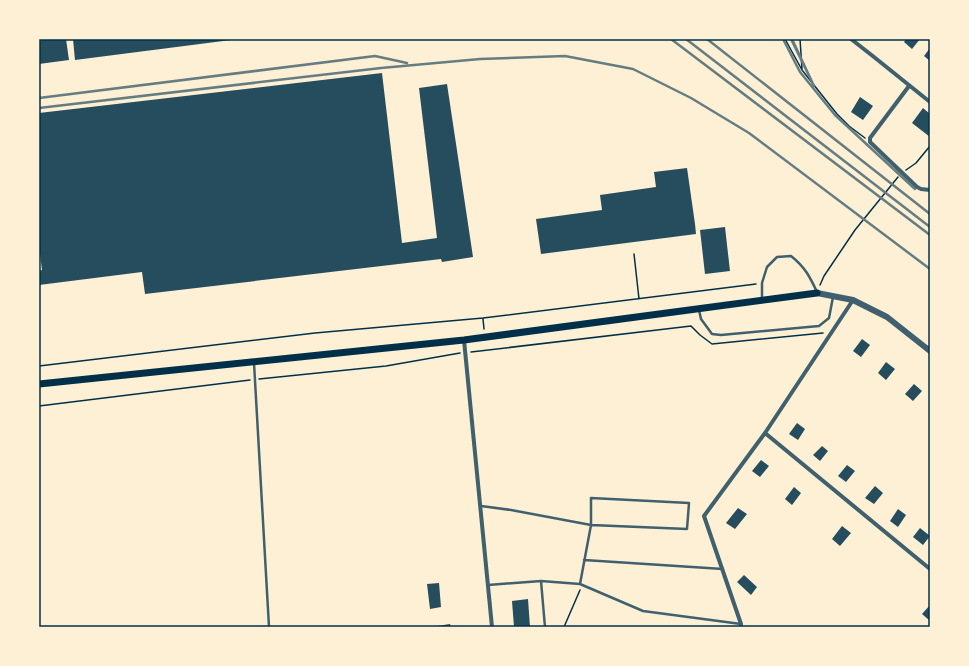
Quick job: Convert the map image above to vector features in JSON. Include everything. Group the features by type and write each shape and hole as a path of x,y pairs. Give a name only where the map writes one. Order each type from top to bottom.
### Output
{"main road":[{"path":"39,384 464,340 817,293"}],"street":[{"path":"851,39 930,102"},
{"path":"909,86 870,138 870,142 917,187 930,190"},
{"path":"817,293 853,300 887,316 930,351"},
{"path":"745,627 741,625 704,516 765,433 853,300"},
{"path":"464,340 492,627"},
{"path":"765,433 930,569"}],"lane":[{"path":"762,300 762,283 767,267 777,257 791,256 800,263 810,277 817,293"},
{"path":"699,308 702,319 712,334 721,335 819,326 829,318 833,296"},
{"path":"254,362 269,627"},
{"path":"480,506 511,510 590,525 687,529 689,503 591,498 590,525 581,584"},
{"path":"584,560 723,569"},
{"path":"488,585 541,581 581,584 643,611 741,625"},
{"path":"541,581 545,627"}],"path":[{"path":"785,39 802,70 837,114 849,126 870,142"},
{"path":"800,39 802,70"},
{"path":"817,293 824,276 855,230 890,189 901,173 916,163 930,146"},
{"path":"634,254 639,298"},
{"path":"39,366 315,333 483,318 762,283"},
{"path":"39,406 386,366 465,353 691,326 712,344 832,332"},
{"path":"564,627 581,584"}],"building":[{"path":"39,39 66,39 69,60 39,64"},
{"path":"73,39 231,39 231,40 75,60"},
{"path":"906,39 920,39 912,49 904,42"},
{"path":"930,48 930,61 924,56"},
{"path":"382,73 402,243 437,238 419,88 447,84 473,257 442,262 441,259 145,294 142,272 39,285 39,271 42,270 39,246 39,113"},
{"path":"860,97 873,106 863,120 851,112"},
{"path":"923,108 930,114 930,137 912,123"},
{"path":"687,168 696,234 541,254 536,219 602,210 600,195 656,187 654,172"},
{"path":"725,227 730,271 705,274 700,230"},
{"path":"862,339 870,345 861,357 853,351"},
{"path":"886,362 895,369 886,380 878,373"},
{"path":"914,384 922,391 913,401 905,394"},
{"path":"797,423 805,429 798,440 789,434"},
{"path":"822,446 828,451 820,461 813,455"},
{"path":"761,460 769,466 760,477 752,471"},
{"path":"847,465 855,471 846,482 838,476"},
{"path":"875,486 883,493 874,504 865,498"},
{"path":"794,487 801,493 792,505 785,499"},
{"path":"738,508 747,514 735,529 726,523"},
{"path":"898,509 906,515 898,527 890,521"},
{"path":"842,526 851,533 840,546 832,539"},
{"path":"920,528 930,536 923,545 913,537"},
{"path":"744,575 757,587 751,595 737,582"},
{"path":"439,583 441,607 430,609 427,584"},
{"path":"528,599 530,627 514,627 512,601"},
{"path":"930,605 930,621 922,614"},
{"path":"450,624 451,627 437,627 437,626"}],"railway":[{"path":"671,39 930,235"},
{"path":"686,39 930,227"},
{"path":"707,39 930,214"},
{"path":"783,39 800,72 835,115 915,189"},
{"path":"791,39 814,86 792,39"},
{"path":"39,98 375,56 407,63"},
{"path":"39,108 381,68 480,59 565,56 633,69 691,98 749,133 930,269"}]}
